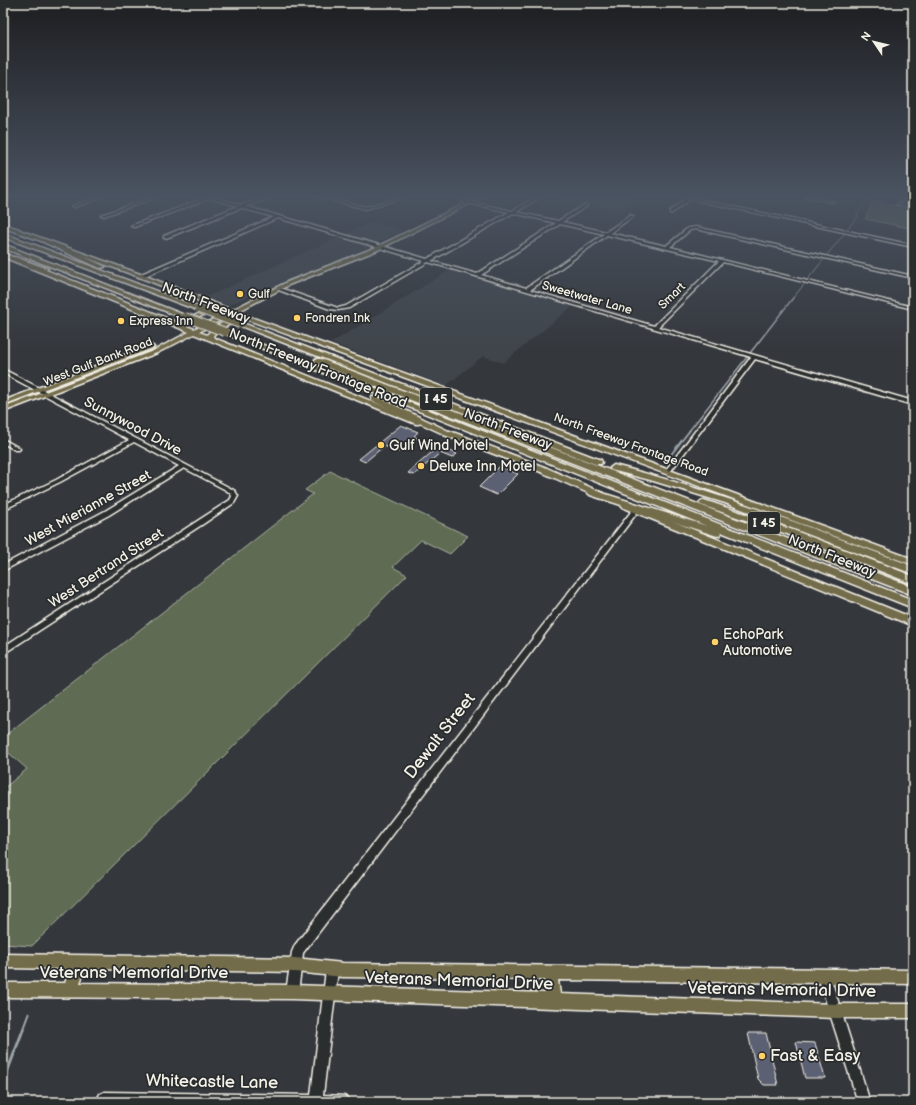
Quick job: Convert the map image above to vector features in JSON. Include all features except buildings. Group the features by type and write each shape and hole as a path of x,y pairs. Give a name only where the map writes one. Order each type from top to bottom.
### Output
{"highway":[{"name":"North Freeway","path":"10,249 185,317 232,328 913,592"},
{"name":"North Freeway","path":"25,249 232,328 614,468 699,501 790,532 913,580"},
{"name":"North Freeway","path":"36,249 199,309 232,328 296,359 384,396 810,562 913,604"},
{"path":"61,249 121,277 127,283"},
{"path":"12,258 125,294"},
{"path":"296,359 334,380 455,436"},
{"path":"614,468 647,476 717,498 913,570"},
{"path":"593,493 810,562"}],"main road":[{"name":"North Freeway Frontage Road","path":"65,249 141,276 249,319 668,471 913,562"},
{"name":"West Gulf Bank Road","path":"3,410 130,362 170,345 233,313 247,303 294,276 371,249"},
{"name":"West Gulf Bank Road","path":"3,403 161,343 226,309 247,303 302,278 344,263 373,249"},
{"name":"North Freeway Frontage Road","path":"3,255 123,302 326,386 544,470 593,493 913,622"},
{"path":"170,345 194,337 212,340 210,334 220,327 239,319 249,319 245,310 247,303"},
{"path":"174,324 184,322 212,309 213,304"},
{"path":"123,358 130,362"},
{"name":"Veterans Memorial Drive","path":"3,961 295,966 332,970 913,977"},
{"path":"70,990 80,962"},
{"path":"550,972 553,1002"},
{"name":"Veterans Memorial Drive","path":"3,990 292,992 836,1011 913,1010"}],"street":[{"path":"141,276 205,249"},
{"name":"Sweetwater Lane","path":"386,249 913,403"},
{"path":"278,289 338,309 347,307 448,249"},
{"path":"477,276 519,249"},
{"path":"527,290 585,249"},
{"path":"674,249 913,308"},
{"path":"787,249 913,277"},
{"name":"Smart","path":"654,328 722,261"},
{"path":"668,471 754,357"},
{"name":"Sunnywood Drive","path":"3,371 232,492 235,496 232,501 223,507"},
{"path":"3,508 58,481 133,440"},
{"path":"3,441 17,449"},
{"name":"West Mierianne Street","path":"3,568 107,513 183,466"},
{"name":"West Bertrand Street","path":"3,650 223,507"},
{"name":"Dewalt Street","path":"292,992 297,952 299,949 636,510"},
{"path":"316,1101 332,970"},
{"path":"824,976 864,1102"},
{"name":"Whitecastle Lane","path":"104,1098 344,1102"}],"shaded area":[{"path":"313,249 368,249 228,305 206,297"},
{"path":"450,270 573,306 503,363 483,356 446,386 331,343"}],"green space":[{"path":"330,471 468,536 450,554 421,540 393,567 407,575 32,946 3,944 3,789 27,769 3,748 3,737 313,494 305,490"}],"waterway":[{"path":"826,256 832,249"},
{"path":"808,279 824,259"},
{"path":"792,299 806,282"},
{"path":"750,353 793,298"},
{"path":"689,431 747,357"},
{"path":"666,461 690,430"},
{"path":"3,1083 29,1014"}],"place":[{"name":"Gulf","path":"240,294"},
{"name":"Fondren Ink","path":"297,318"},
{"name":"Express Inn","path":"121,321"},
{"name":"Gulf Wind Motel","path":"381,445"},
{"name":"Deluxe Inn Motel","path":"421,466"},
{"name":"EchoPark Automotive","path":"715,642"},
{"name":"Fast & Easy","path":"762,1056"}]}
